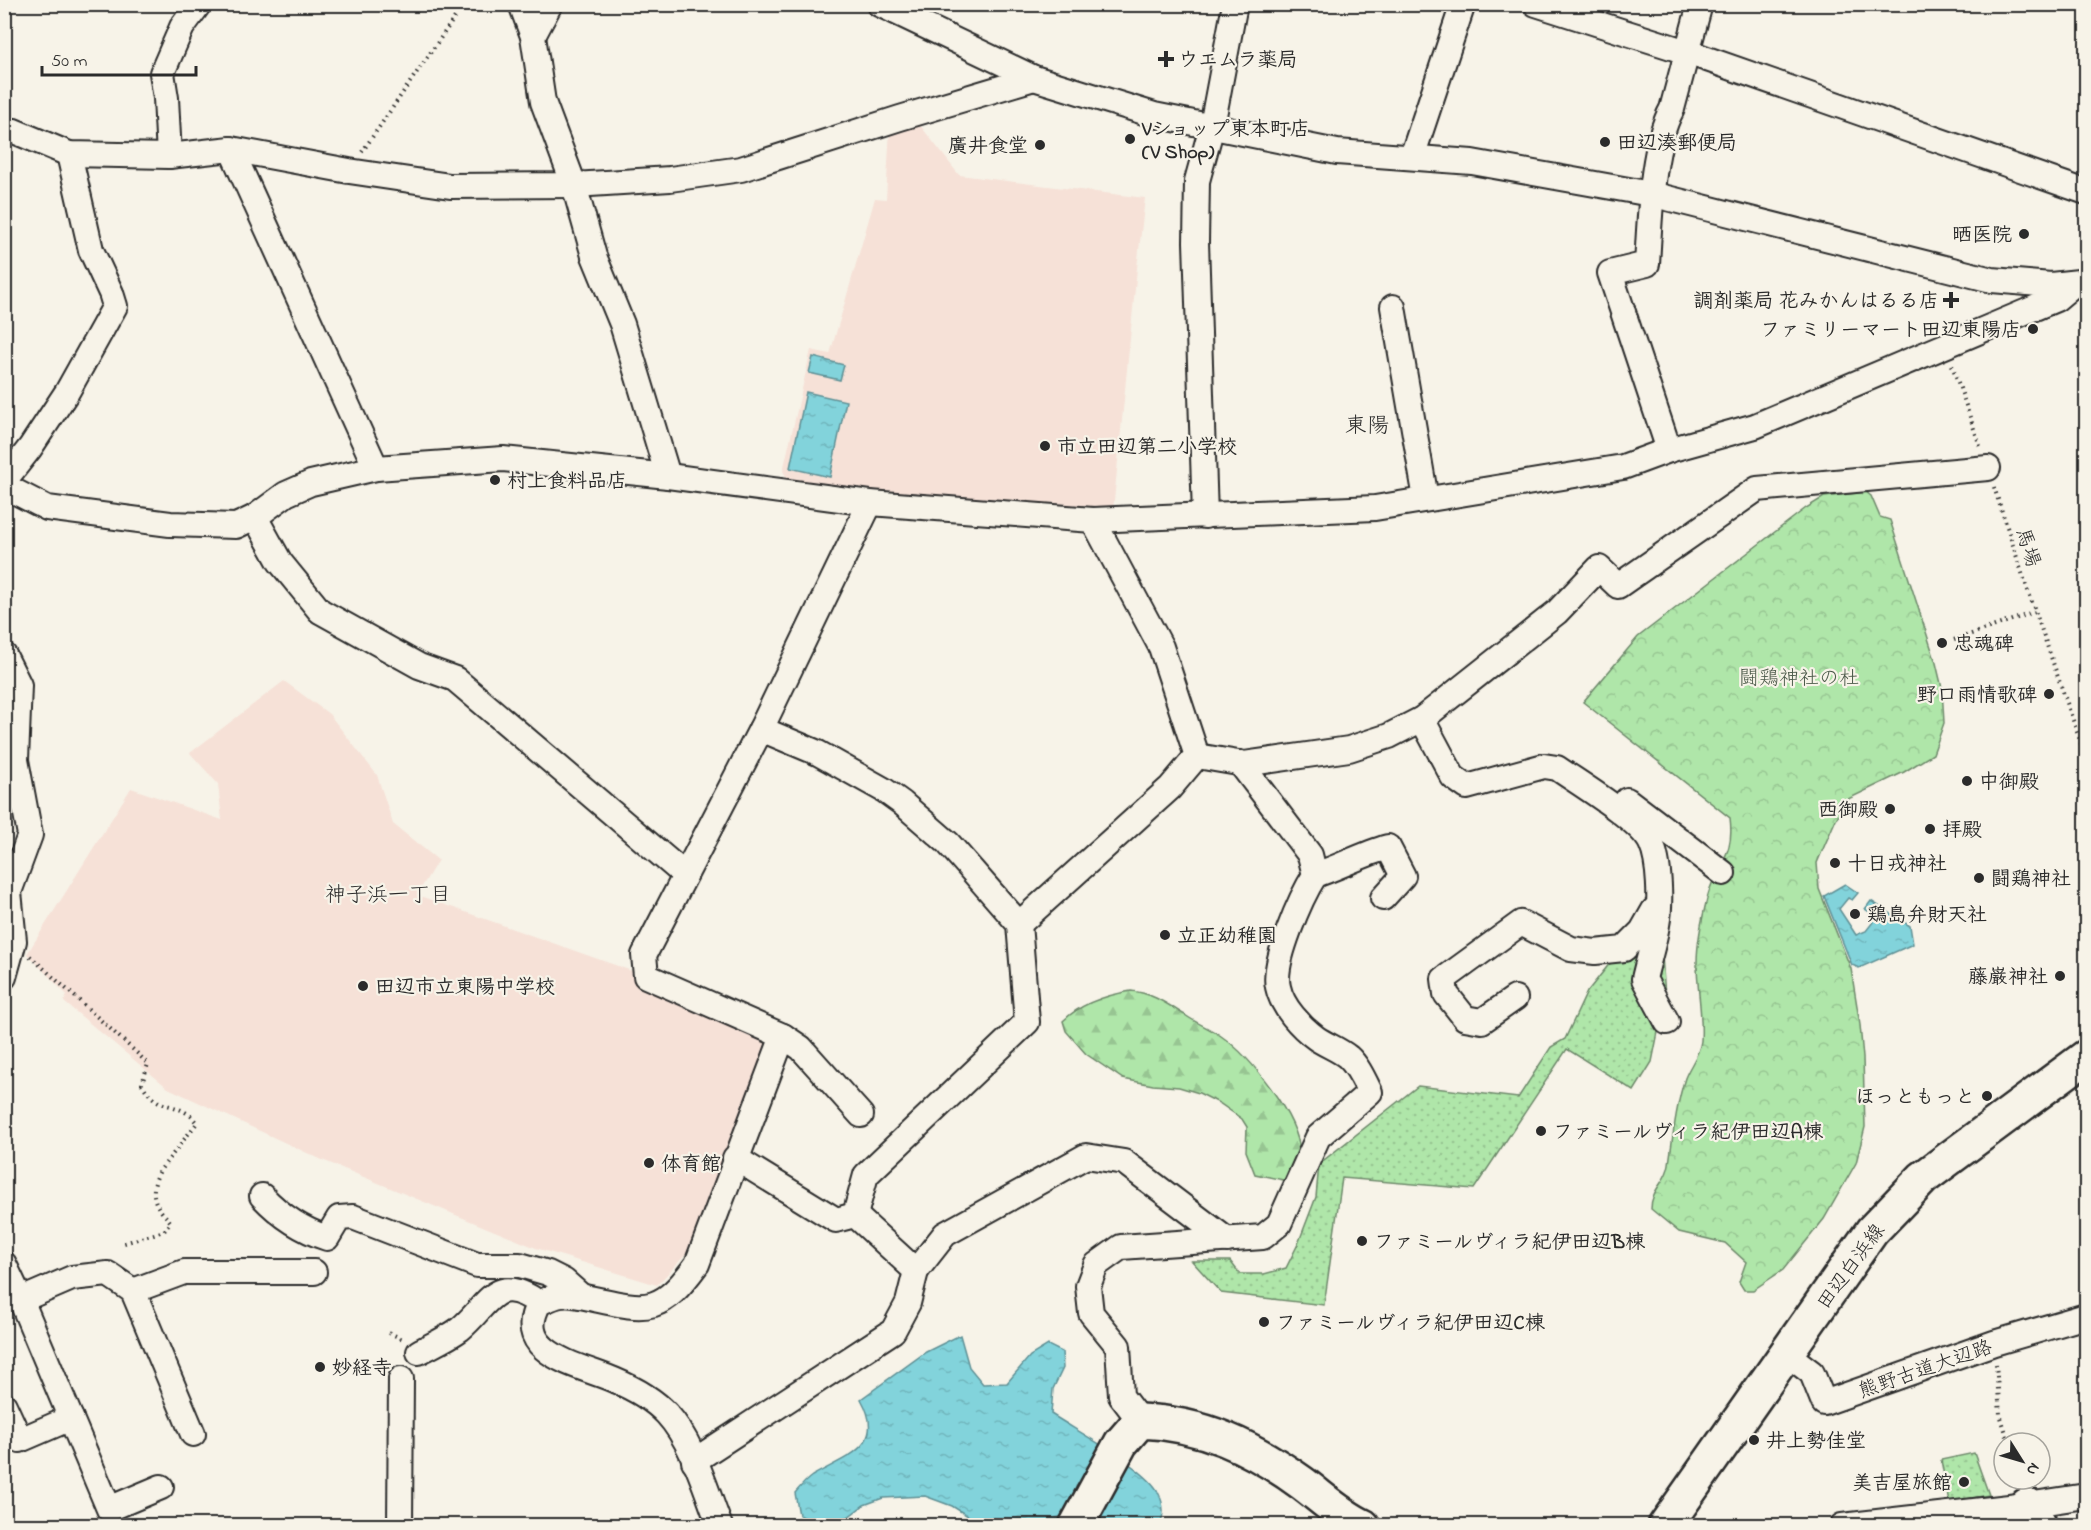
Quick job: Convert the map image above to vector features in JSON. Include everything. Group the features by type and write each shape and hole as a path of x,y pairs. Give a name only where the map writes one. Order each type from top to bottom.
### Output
{"main road":[{"name":"田辺白浜線","path":"1665,1526 1872,1231 1923,1178 2086,1057"},
{"path":"1076,1526 1130,1432 1165,1422 1192,1426 1248,1449 1284,1470 1363,1526"}],"street":[{"path":"169,156 166,98 162,72 182,27 199,4"},
{"path":"521,4 533,36 543,102 574,185 594,256 622,324 668,476"},
{"path":"533,36 550,4"},
{"path":"879,4 1034,78 1154,115 1337,152 1472,162 1651,194 1992,280 2051,285 2081,282"},
{"path":"1205,516 1196,242 1197,181 1212,126 1235,4"},
{"path":"1412,157 1463,4"},
{"path":"1536,4 1687,52 2086,192"},
{"path":"1669,450 1610,273 1647,264 1651,194 1664,123 1672,110 1700,4"},
{"path":"4,130 14,131 69,154 169,156 231,149 349,171 450,186 574,185 670,179 741,169 1034,78"},
{"path":"231,149 376,468"},
{"path":"69,154 91,250 115,306 67,392 4,484 47,508 170,524 236,525 255,517 286,494 311,483 376,468 503,459 668,476 870,503 1093,520 1375,508 1623,467 1669,450 1755,426 2056,300 2081,282"},
{"path":"1393,307 1426,499"},
{"path":"1197,756 1240,763 1349,749 1389,736 1422,719 1557,612 1599,568 1618,586 1757,489 1988,468"},
{"path":"861,1115 801,1048 783,1036 646,976 644,955 761,729 870,503"},
{"path":"255,517 280,562 320,611 419,666 455,679 685,875"},
{"path":"1093,520 1161,647 1197,756"},
{"path":"4,655 19,686 16,760 30,835 9,892 14,941 4,977"},
{"path":"1422,719 1454,777 1467,786 1485,783 1564,757 1585,767 1723,873"},
{"path":"761,729 818,753 884,790 902,803 948,843 1019,924 1028,1022 866,1174 855,1215"},
{"path":"1019,924 1170,788 1197,756"},
{"path":"1130,1432 1121,1396 1118,1346 1091,1313 1088,1286 1096,1265 1121,1247 1263,1237 1279,1224 1318,1137 1370,1092 1359,1071 1348,1058 1302,1026 1286,1005 1278,987 1279,967 1293,918 1315,875 1310,855 1240,763"},
{"path":"1544,765 1557,768 1632,821 1651,842 1657,867 1657,926 1644,979 1667,1022"},
{"path":"1315,875 1337,868 1362,855 1388,847 1403,876 1383,898"},
{"path":"1515,998 1482,1021 1465,1018 1446,994 1444,979 1521,923 1571,949 1595,951 1624,949 1642,931 1658,903"},
{"path":"720,1526 683,1434 667,1414 645,1396 614,1380 552,1356 531,1330 534,1312 539,1303 562,1294 637,1307 658,1304 679,1288 697,1264 735,1158 783,1036"},
{"path":"694,1461 893,1331 908,1303 916,1271 945,1234 1086,1156 1124,1162 1227,1240"},
{"path":"735,1158 836,1220 855,1215"},
{"path":"262,1196 279,1213 327,1238 339,1218 353,1218 477,1265 520,1265 548,1273 564,1281 582,1296"},
{"path":"855,1215 916,1271"},
{"path":"4,1264 21,1299 109,1509 161,1487"},
{"path":"133,1291 184,1272 314,1272"},
{"path":"21,1299 72,1278 108,1274 133,1291 193,1434"},
{"path":"419,1352 459,1329 491,1297 505,1289 524,1292 539,1303"},
{"name":"熊野古道大辺路","path":"1787,1354 1812,1373 1824,1403 1994,1343 2086,1316"},
{"path":"400,1526 401,1379"},
{"path":"4,1405 20,1440 71,1418"},
{"path":"1842,1526 2033,1515 2086,1496"}],"path":[{"path":"349,171 464,4"},
{"name":"馬場","path":"1945,345 2086,758"},
{"path":"1954,640 2035,612"},
{"path":"14,941 138,1054 147,1065 142,1084 149,1095 161,1104 187,1113 197,1123 156,1176 153,1188 160,1210 171,1223 164,1231 121,1244"},
{"path":"1994,1343 2000,1414 2005,1431"}],"shaded area":[{"name":"市立田辺第二小学校","path":"916,120 959,175 1145,198 1113,511 926,498 787,478 783,471 811,350 830,354 875,198 886,199 890,128"},
{"name":"田辺市立東陽中学校","path":"284,681 329,714 377,775 393,824 438,860 417,895 646,976 783,1036 690,1250 657,1285 536,1248 320,1159 168,1088 64,1002 67,995 27,954 131,788 222,820 218,784 190,753"}],"green space":[{"name":"闘鶏神社の杜","path":"1866,492 1871,496 1880,517 1890,520 1936,663 1942,688 1944,723 1933,754 1904,772 1848,799 1836,819 1817,863 1819,889 1851,969 1863,1058 1865,1127 1856,1163 1824,1219 1783,1270 1753,1290 1744,1290 1739,1282 1746,1262 1725,1243 1679,1232 1651,1209 1656,1190 1668,1170 1677,1110 1685,1078 1700,1046 1701,1022 1697,963 1699,938 1708,895 1728,851 1730,818 1583,702 1638,637 1806,508 1824,497"},
{"path":"1658,903 1667,1022 1659,1027 1652,1062 1634,1091 1567,1049 1474,1189 1342,1178 1324,1305 1221,1293 1192,1261 1230,1261 1240,1274 1264,1274 1286,1268 1316,1197 1319,1164 1418,1086 1518,1098 1551,1047 1565,1039 1587,992"},
{"path":"1131,991 1159,1000 1221,1036 1233,1045 1258,1072 1282,1105 1297,1138 1300,1155 1288,1181 1255,1174 1246,1151 1247,1127 1242,1119 1219,1103 1199,1093 1179,1087 1123,1079 1086,1054 1066,1031 1063,1021 1077,1010 1103,998"},
{"path":"1974,1453 1989,1495 1949,1502 1941,1460"}],"water":[{"path":"813,357 844,365 840,380 809,373"},
{"path":"806,392 846,401 830,477 790,468"},
{"path":"1845,884 1858,893 1852,900 1848,898 1839,909 1856,935 1866,931 1877,917 1865,909 1871,901 1910,926 1913,944 1859,968 1852,965 1824,896"},
{"path":"960,1335 969,1367 983,1384 1007,1383 1030,1356 1048,1345 1062,1352 1063,1368 1053,1389 1051,1414 1124,1460 1149,1481 1157,1490 1162,1503 1163,1512 1160,1525 984,1526 952,1506 925,1496 883,1498 864,1505 848,1517 820,1524 799,1515 795,1493 801,1486 812,1476 850,1456 866,1439 870,1428 868,1415 861,1399 926,1352"}],"place":[{"name":"ウエムラ薬局","path":"1166,59"},
{"name":"Vショップ東本町店 (V Shop)","path":"1130,139"},
{"name":"田辺湊郵便局","path":"1605,142"},
{"name":"廣井食堂","path":"1040,145"},
{"name":"晒医院","path":"2024,234"},
{"name":"調剤薬局 花みかんはるる店","path":"1951,300"},
{"name":"ファミリーマート田辺東陽店","path":"2033,329"},
{"name":"市立田辺第二小学校","path":"1045,446"},
{"name":"村上食料品店","path":"495,480"},
{"name":"忠魂碑","path":"1942,643"},
{"name":"野口雨情歌碑","path":"2049,694"},
{"name":"中御殿","path":"1967,781"},
{"name":"西御殿","path":"1890,809"},
{"name":"拝殿","path":"1930,829"},
{"name":"十日戎神社","path":"1835,863"},
{"name":"闘鶏神社","path":"1979,878"},
{"name":"鶏島弁財天社","path":"1855,914"},
{"name":"立正幼稚園","path":"1165,935"},
{"name":"藤巌神社","path":"2060,976"},
{"name":"田辺市立東陽中学校","path":"363,986"},
{"name":"ほっともっと","path":"1987,1096"},
{"name":"ファミールヴィラ紀伊田辺A棟","path":"1541,1131"},
{"name":"体育館","path":"649,1163"},
{"name":"ファミールヴィラ紀伊田辺B棟","path":"1362,1241"},
{"name":"ファミールヴィラ紀伊田辺C棟","path":"1264,1322"},
{"name":"妙経寺","path":"320,1367"},
{"name":"井上勢佳堂","path":"1754,1440"},
{"name":"美吉屋旅館","path":"1964,1482"}],"district":[{"name":"東陽","path":"1367,424"},
{"name":"神子浜一丁目","path":"388,894"}]}
